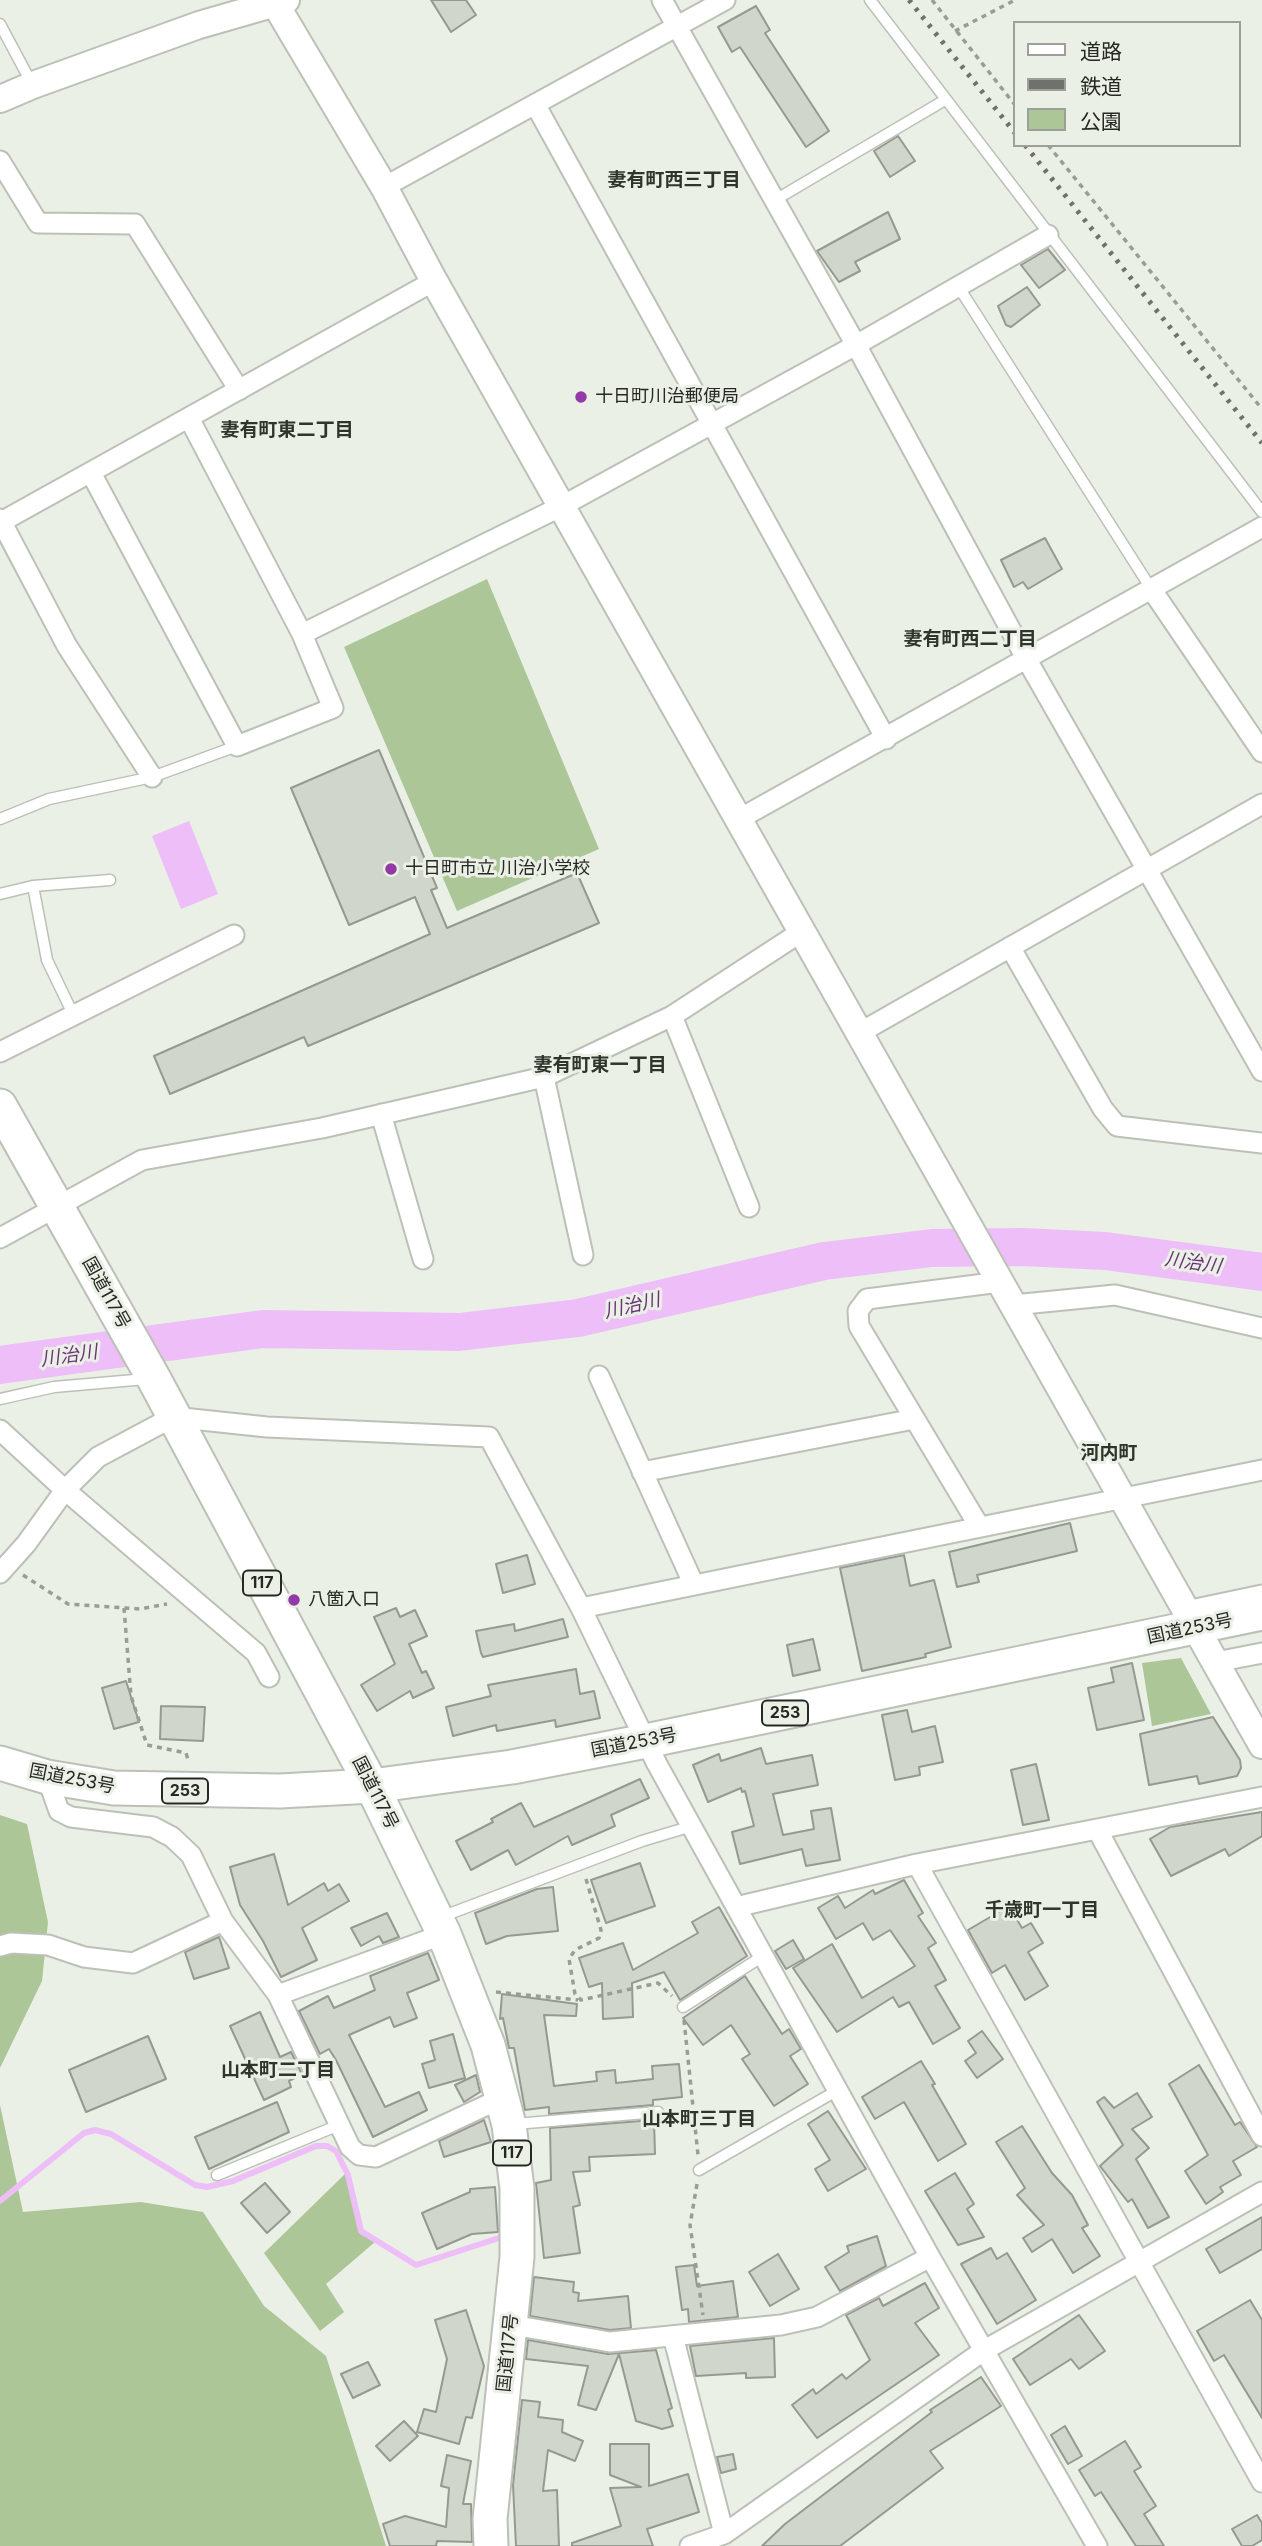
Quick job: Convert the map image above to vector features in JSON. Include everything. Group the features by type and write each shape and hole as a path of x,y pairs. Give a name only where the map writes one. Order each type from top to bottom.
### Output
{"highway":[{"name":"国道117号","path":"0,1107 154,1379 372,1786 441,1927 488,2045 505,2111 517,2188 517,2257 490,2519 491,2546"},
{"name":"国道253号","path":"0,1763 47,1777 114,1788 194,1791 372,1786 512,1767 646,1741 1191,1619 1262,1613"}],"street":[{"path":"662,0 856,345 1027,660 1146,867 1254,1038 1262,1072"},
{"path":"384,187 725,0"},
{"path":"0,99 199,25 278,1 1262,1745"},
{"path":"535,104 886,739"},
{"path":"0,161 38,223 50,226 113,222 135,224 239,390"},
{"path":"302,634 562,506 856,345 1048,235"},
{"path":"152,777 67,646 1,521 434,281"},
{"path":"91,473 237,746 333,708 302,634 189,418"},
{"path":"739,820 1262,527"},
{"path":"1152,590 1262,752"},
{"path":"861,1032 1146,867 1262,804"},
{"path":"0,1238 142,1160 381,1114 544,1077 672,1016 801,932"},
{"path":"0,1052 234,935"},
{"path":"1010,947 1103,1109 1117,1126 1262,1143"},
{"path":"672,1016 749,1207"},
{"path":"544,1077 583,1255"},
{"path":"381,1114 423,1259"},
{"path":"979,1526 859,1326 858,1311 867,1299 1003,1287 1115,1295 1262,1328"},
{"path":"599,1376 694,1585"},
{"path":"4,1569 65,1490 98,1457 173,1417 267,1427 489,1437 581,1608 646,1741 736,1907 930,2257 1097,2546"},
{"path":"642,1472 914,1419"},
{"path":"0,1430 65,1490 256,1653 269,1676"},
{"path":"581,1608 1120,1496 1262,1470"},
{"path":"1191,1619 1262,1595"},
{"path":"1216,1662 1262,1653"},
{"path":"47,1777 59,1811 71,1817 153,1827 172,1837 191,1855 223,1921 278,1995 350,2147 359,2155 376,2157 505,2111"},
{"path":"736,1907 917,1864 1262,1797"},
{"path":"1097,1829 1262,2136"},
{"path":"917,1864 1262,2482"},
{"path":"0,1946 10,1943 48,1945 84,1958 133,1963 223,1921"},
{"path":"278,1995 441,1927"},
{"path":"690,2546 724,2534 984,2351 1262,2192"},
{"path":"512,2325 610,2342 781,2325 817,2318 930,2257"},
{"path":"673,2336 724,2534"}],"lane":[{"path":"870,0 1262,512"},
{"path":"0,23 33,85"},
{"path":"775,201 946,100"},
{"path":"958,286 1152,590"},
{"path":"0,819 49,799 152,777 237,746"},
{"path":"0,894 33,886 110,880"},
{"path":"33,886 47,960 73,1014"},
{"path":"0,1399 54,1387 154,1379"},
{"path":"441,1927 581,1864 692,1826"},
{"path":"682,2007 763,1956"},
{"path":"699,2170 838,2090"},
{"path":"505,2111 658,2112"},
{"path":"217,2175 339,2125"}],"path":[{"path":"932,0 1014,104"},
{"path":"955,31 1014,0"},
{"path":"1050,147 1262,409"},
{"path":"4,1569 68,1604 140,1609 193,1599"},
{"path":"124,1608 131,1696 147,1745 186,1753 190,1768"},
{"path":"580,2000 575,1994 569,1959 575,1950 598,1938 601,1930 581,1864"},
{"path":"466,1989 580,2000 658,1983 682,2007 699,2170 690,2225 705,2333"}],"green space":[{"path":"487,579 599,849 457,911 344,647"},
{"path":"1181,1658 1211,1714 1152,1726 1142,1663"},
{"path":"0,1815 27,1824 48,1922 42,1981 0,2068"},
{"path":"0,2105 23,2212 141,2202 203,2212 264,2306 326,2356 386,2546 0,2546"},
{"path":"345,2174 360,2234 375,2242 326,2284 344,2312 320,2331 264,2253"}],"shaded area":[{"path":"189,821 218,894 181,909 152,836"}],"building":[{"path":"431,0 466,0 476,15 451,32"},
{"path":"756,6 770,30 765,33 829,131 806,147 740,47 732,52 718,27"},
{"path":"898,136 915,161 890,177 874,151"},
{"path":"888,212 900,239 855,262 860,271 839,282 817,251"},
{"path":"1048,249 1065,270 1039,288 1021,265"},
{"path":"1027,287 1040,305 1011,327 1006,325 998,306"},
{"path":"1045,538 1062,569 1028,589 1023,582 1014,587 1001,560"},
{"path":"379,750 437,888 431,890 447,928 577,873 599,923 308,1046 304,1037 170,1094 154,1056 430,934 415,897 349,925 291,788"},
{"path":"1070,1523 1077,1551 977,1575 979,1582 957,1587 949,1552"},
{"path":"527,1555 535,1584 503,1593 496,1564"},
{"path":"904,1555 910,1586 934,1580 951,1647 925,1654 926,1657 862,1671 840,1568"},
{"path":"396,1608 400,1617 415,1610 427,1636 409,1644 422,1673 426,1671 434,1688 413,1698 410,1691 377,1711 361,1685 395,1664 374,1617"},
{"path":"563,1619 568,1637 483,1657 481,1653 476,1631 514,1624 515,1631"},
{"path":"813,1639 820,1670 793,1676 787,1645"},
{"path":"1132,1663 1144,1720 1097,1730 1088,1688 1114,1682 1111,1668"},
{"path":"576,1669 580,1694 594,1691 600,1718 556,1727 555,1720 497,1731 496,1725 453,1736 446,1707 491,1696 488,1685"},
{"path":"126,1681 139,1722 114,1729 102,1688"},
{"path":"161,1706 205,1707 203,1741 160,1739"},
{"path":"907,1710 912,1732 935,1726 943,1762 919,1767 920,1775 895,1780 882,1715"},
{"path":"1213,1717 1240,1760 1241,1768 1237,1776 1199,1784 1197,1776 1149,1785 1140,1734"},
{"path":"761,1748 766,1764 812,1755 818,1785 773,1794 783,1835 814,1829 811,1811 831,1808 840,1860 806,1866 802,1849 740,1864 732,1832 754,1826 745,1791 742,1792 741,1788 708,1802 693,1765 719,1754 721,1761"},
{"path":"1036,1764 1049,1820 1023,1825 1011,1770"},
{"path":"640,1779 649,1798 611,1815 615,1826 572,1845 568,1836 516,1865 508,1850 471,1870 456,1841 493,1822 491,1819 521,1803 534,1827"},
{"path":"1262,1812 1262,1836 1229,1856 1225,1849 1171,1876 1150,1839 1170,1827"},
{"path":"274,1854 288,1905 324,1883 328,1891 339,1884 349,1901 302,1928 317,1960 281,1977 263,1941 240,1905 230,1867"},
{"path":"640,1863 655,1906 606,1923 591,1880"},
{"path":"904,1880 923,1913 918,1916 936,1943 928,1948 946,1980 935,1986 960,2028 933,2044 909,2002 899,2007 893,1997 837,2032 793,1968 832,1944 862,1998 915,1966 890,1930 873,1940 863,1923 836,1939 818,1908 838,1896 845,1908 873,1890 875,1894"},
{"path":"553,1887 558,1931 507,1936 486,1944 475,1913 537,1889"},
{"path":"1009,1906 1022,1928 1031,1923 1043,1943 1028,1952 1048,1986 1025,2000 1005,1965 992,1973 968,1930"},
{"path":"719,1907 747,1956 680,2000 664,1972 632,1983 633,2017 603,2019 602,1983 589,1987 579,1958 623,1943 633,1970 698,1933 692,1922"},
{"path":"387,1913 399,1937 383,1943 379,1936 361,1946 351,1928"},
{"path":"219,1937 229,1968 194,1979 185,1952"},
{"path":"793,1940 804,1959 786,1969 775,1951"},
{"path":"428,1953 439,1980 407,1993 417,2018 394,2027 390,2017 349,2035 385,2107 419,2092 427,2110 373,2137 336,2060 329,2049 320,2054 299,2011 328,1996 334,2008 375,1990 370,1976"},
{"path":"745,1976 782,2034 789,2029 801,2049 790,2056 808,2084 774,2106 742,2059 750,2054 731,2025 703,2045 683,2018"},
{"path":"502,1994 577,2004 576,2016 544,2015 554,2086 597,2081 596,2072 615,2070 616,2083 653,2079 652,2066 679,2064 682,2097 653,2100 653,2105 549,2114 549,2107 525,2110 514,2048 509,2048 503,2018 500,2019"},
{"path":"260,2012 280,2057 291,2052 302,2074 289,2081 291,2087 264,2100 230,2026"},
{"path":"982,2031 1003,2059 977,2078 965,2061 976,2053 968,2041"},
{"path":"453,2034 465,2078 429,2088 422,2064 435,2060 430,2041"},
{"path":"148,2036 166,2079 86,2112 69,2070"},
{"path":"921,2061 966,2144 938,2161 904,2102 875,2119 862,2097"},
{"path":"1199,2065 1235,2125 1240,2122 1257,2147 1233,2161 1241,2175 1220,2187 1223,2192 1206,2204 1185,2171 1208,2155 1169,2084"},
{"path":"476,2075 480,2092 464,2102 455,2085"},
{"path":"1137,2093 1152,2117 1132,2129 1149,2148 1136,2159 1169,2217 1148,2228 1132,2199 1128,2202 1100,2166 1123,2145 1097,2102 1104,2097 1114,2108"},
{"path":"277,2102 289,2132 209,2169 195,2137"},
{"path":"828,2111 866,2169 828,2191 815,2169 830,2160 808,2124"},
{"path":"484,2120 491,2142 444,2157 439,2141"},
{"path":"654,2120 655,2154 589,2157 590,2171 573,2172 580,2205 573,2207 580,2253 544,2258 536,2183 551,2180 550,2128"},
{"path":"1022,2126 1052,2173 1072,2195 1088,2225 1082,2228 1100,2256 1073,2273 1052,2239 1032,2252 1023,2238 1044,2225 1017,2195 1025,2188 996,2142"},
{"path":"955,2173 974,2204 967,2209 984,2237 958,2245 925,2191"},
{"path":"265,2183 290,2212 267,2233 241,2203"},
{"path":"495,2187 498,2232 472,2234 437,2249 422,2213 470,2192 470,2189"},
{"path":"1262,2217 1262,2249 1220,2273 1206,2249"},
{"path":"877,2236 886,2266 840,2291 825,2267 849,2252 847,2246"},
{"path":"991,2248 997,2259 1007,2253 1036,2300 997,2324 961,2264"},
{"path":"778,2254 799,2289 770,2306 749,2272"},
{"path":"694,2265 697,2286 733,2281 738,2317 689,2322 688,2309 682,2310 676,2267"},
{"path":"534,2277 574,2282 573,2292 579,2293 578,2301 628,2296 631,2328 610,2330 530,2316"},
{"path":"925,2283 939,2308 915,2323 939,2355 817,2438 792,2405 813,2389 816,2394 842,2374 846,2379 870,2360 846,2315 879,2298 883,2306"},
{"path":"1250,2300 1262,2320 1262,2418 1224,2355 1214,2361 1197,2331"},
{"path":"466,2310 484,2366 472,2418 466,2417 459,2444 417,2432 424,2409 436,2412 447,2359 435,2320"},
{"path":"1079,2315 1105,2351 1079,2369 1071,2359 1030,2385 1013,2359"},
{"path":"774,2338 775,2377 746,2378 746,2373 696,2376 690,2346"},
{"path":"528,2340 608,2354 656,2350 672,2408 668,2410 673,2426 662,2429 636,2421 619,2354 596,2410 578,2405 588,2366 526,2359"},
{"path":"368,2362 380,2385 353,2398 341,2374"},
{"path":"981,2377 1001,2406 930,2451 943,2468 840,2546 762,2546 785,2524 932,2412 930,2410"},
{"path":"522,2400 540,2402 538,2417 563,2420 562,2432 583,2441 575,2461 548,2450 543,2491 557,2490 559,2546 516,2546 513,2485"},
{"path":"404,2421 418,2436 390,2461 376,2446"},
{"path":"1065,2426 1082,2456 1068,2464 1051,2435"},
{"path":"1125,2441 1141,2467 1134,2471 1156,2506 1144,2514 1164,2546 1136,2546 1101,2492 1095,2496 1079,2470"},
{"path":"610,2444 649,2444 649,2486 688,2474 699,2512 647,2529 653,2546 572,2546 572,2543 621,2526 610,2488 641,2487 610,2475"},
{"path":"733,2454 736,2469 721,2473 717,2457"},
{"path":"447,2455 471,2461 463,2504 471,2504 472,2542 437,2541 436,2546 390,2546 383,2524 405,2516 446,2527 449,2488 441,2486"},
{"path":"1257,2515 1262,2523 1262,2540 1252,2546 1242,2546 1232,2529"}],"waterway":[{"name":"川治川","path":"0,1365 263,1329 459,1332 578,1318 824,1261 932,1248 1023,1247 1105,1251 1262,1272"},
{"path":"0,2201 84,2133 95,2130 111,2134 195,2185 207,2187 233,2181 316,2146 327,2146 336,2151 348,2175 361,2231 416,2265 499,2238"}],"railway":[{"path":"909,0 1014,132"},
{"path":"1027,147 1262,443"}],"place":[{"name":"十日町川治郵便局","path":"581,397"},
{"name":"十日町市立 川治小学校","path":"391,869"},
{"name":"八箇入口","path":"294,1600"}],"district":[{"name":"妻有町西三丁目","path":"674,180"},
{"name":"妻有町東二丁目","path":"287,430"},
{"name":"妻有町西二丁目","path":"970,639"},
{"name":"妻有町東一丁目","path":"600,1065"},
{"name":"河内町","path":"1109,1453"},
{"name":"千歳町一丁目","path":"1042,1910"},
{"name":"山本町二丁目","path":"278,2070"},
{"name":"山本町三丁目","path":"699,2119"}]}
